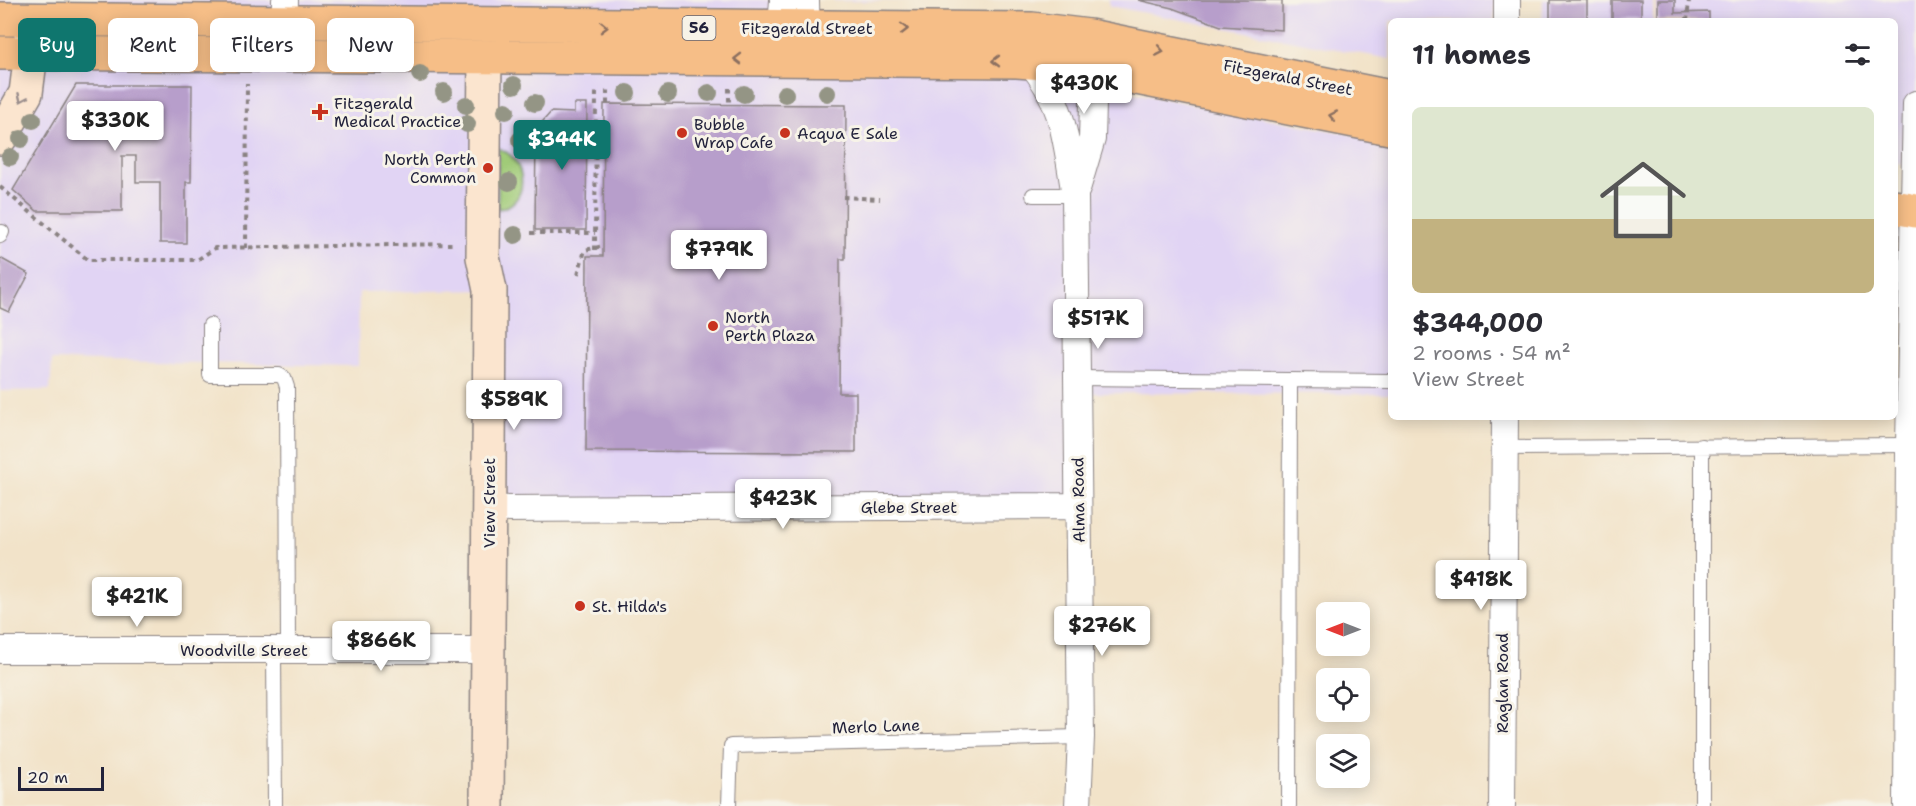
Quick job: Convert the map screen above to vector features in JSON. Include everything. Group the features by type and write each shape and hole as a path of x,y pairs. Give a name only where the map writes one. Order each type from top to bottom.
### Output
{"main road":[{"name":"Fitzgerald Street","path":"16,19 285,11 794,29 1032,29 1089,36 1388,97"},
{"name":"Fitzgerald Street","path":"315,55 485,57 794,29 1094,69 1388,128"},
{"name":"Fitzgerald Street","path":"16,53 210,54"}],"street":[{"path":"1507,0 1507,18"},
{"path":"0,138 26,93 16,53 16,19"},
{"name":"Alma Road","path":"1075,195 1092,139 1094,69 1089,36"},
{"name":"View Street","path":"485,57 483,257 490,290 487,806"},
{"name":"Alma Road","path":"1030,62 1046,81 1062,115 1075,195 1082,737 1078,806"},
{"path":"1908,806 1912,431 1908,209 1916,104"},
{"name":"Raglan Road","path":"1502,806 1505,420"},
{"name":"Glebe Street","path":"488,509 1078,507"},
{"name":"Woodville Street","path":"0,650 488,650"}],"lane":[{"path":"1033,195 1075,195"},
{"path":"210,325 210,375 279,375 284,378 287,387 275,806"},
{"path":"1076,378 1388,381"},
{"path":"1289,806 1290,381"},
{"path":"1504,447 1702,446 1912,431"},
{"path":"1702,446 1702,806"},
{"name":"Merlo Lane","path":"729,806 730,746 1082,737"}],"path":[{"path":"1688,18 1689,0"},
{"path":"246,248 247,77"},
{"path":"595,250 596,79"},
{"path":"607,79 607,104"},
{"path":"729,80 729,105"},
{"path":"0,187 88,260 197,260 214,248 452,244"},
{"path":"843,197 880,199"},
{"path":"531,232 595,233"},
{"path":"578,274 585,250 595,250 603,246"}],"shaded area":[{"path":"0,0 783,0 783,26 1388,142 1388,394 1087,393 1081,509 488,509 489,290 359,292 358,366 52,360 50,390 0,391"},
{"path":"834,0 1058,0 834,1"},
{"path":"1109,0 1494,0 1494,18 1388,18 1388,59 1109,6"},
{"path":"1543,0 1653,0 1653,18 1542,18"},
{"path":"1657,0 1916,0 1916,167 1898,164 1898,18 1656,18"}],"green space":[{"path":"498,148 508,153 515,161 522,180 521,190 516,199 509,206 498,209"}],"building":[{"path":"1138,0 1282,0 1282,30 1221,26 1172,8"},
{"path":"1550,0 1587,0 1587,18 1550,18"},
{"path":"1612,0 1641,0 1641,18 1612,18"},
{"path":"1658,0 1675,0 1675,13 1709,12 1709,18 1658,18"},
{"path":"76,85 192,85 191,182 186,182 186,243 160,243 160,182 136,182 136,156 122,156 122,211 37,211 13,190"},
{"path":"574,104 587,104 586,230 535,230 536,129 551,112 574,113"},
{"name":"North Perth Plaza","path":"604,104 846,105 845,259 840,259 839,393 856,393 856,452 586,451 587,256 603,256"},
{"path":"0,258 29,274 9,312 0,308"}],"place":[{"name":"Fitzgerald Medical Practice","path":"320,112"},
{"name":"Bubble Wrap Cafe","path":"682,133"},
{"name":"Acqua E Sale","path":"785,133"},
{"name":"North Perth Common","path":"488,168"},
{"name":"North Perth Plaza","path":"713,326"},
{"name":"St. Hilda's","path":"580,606"}]}
